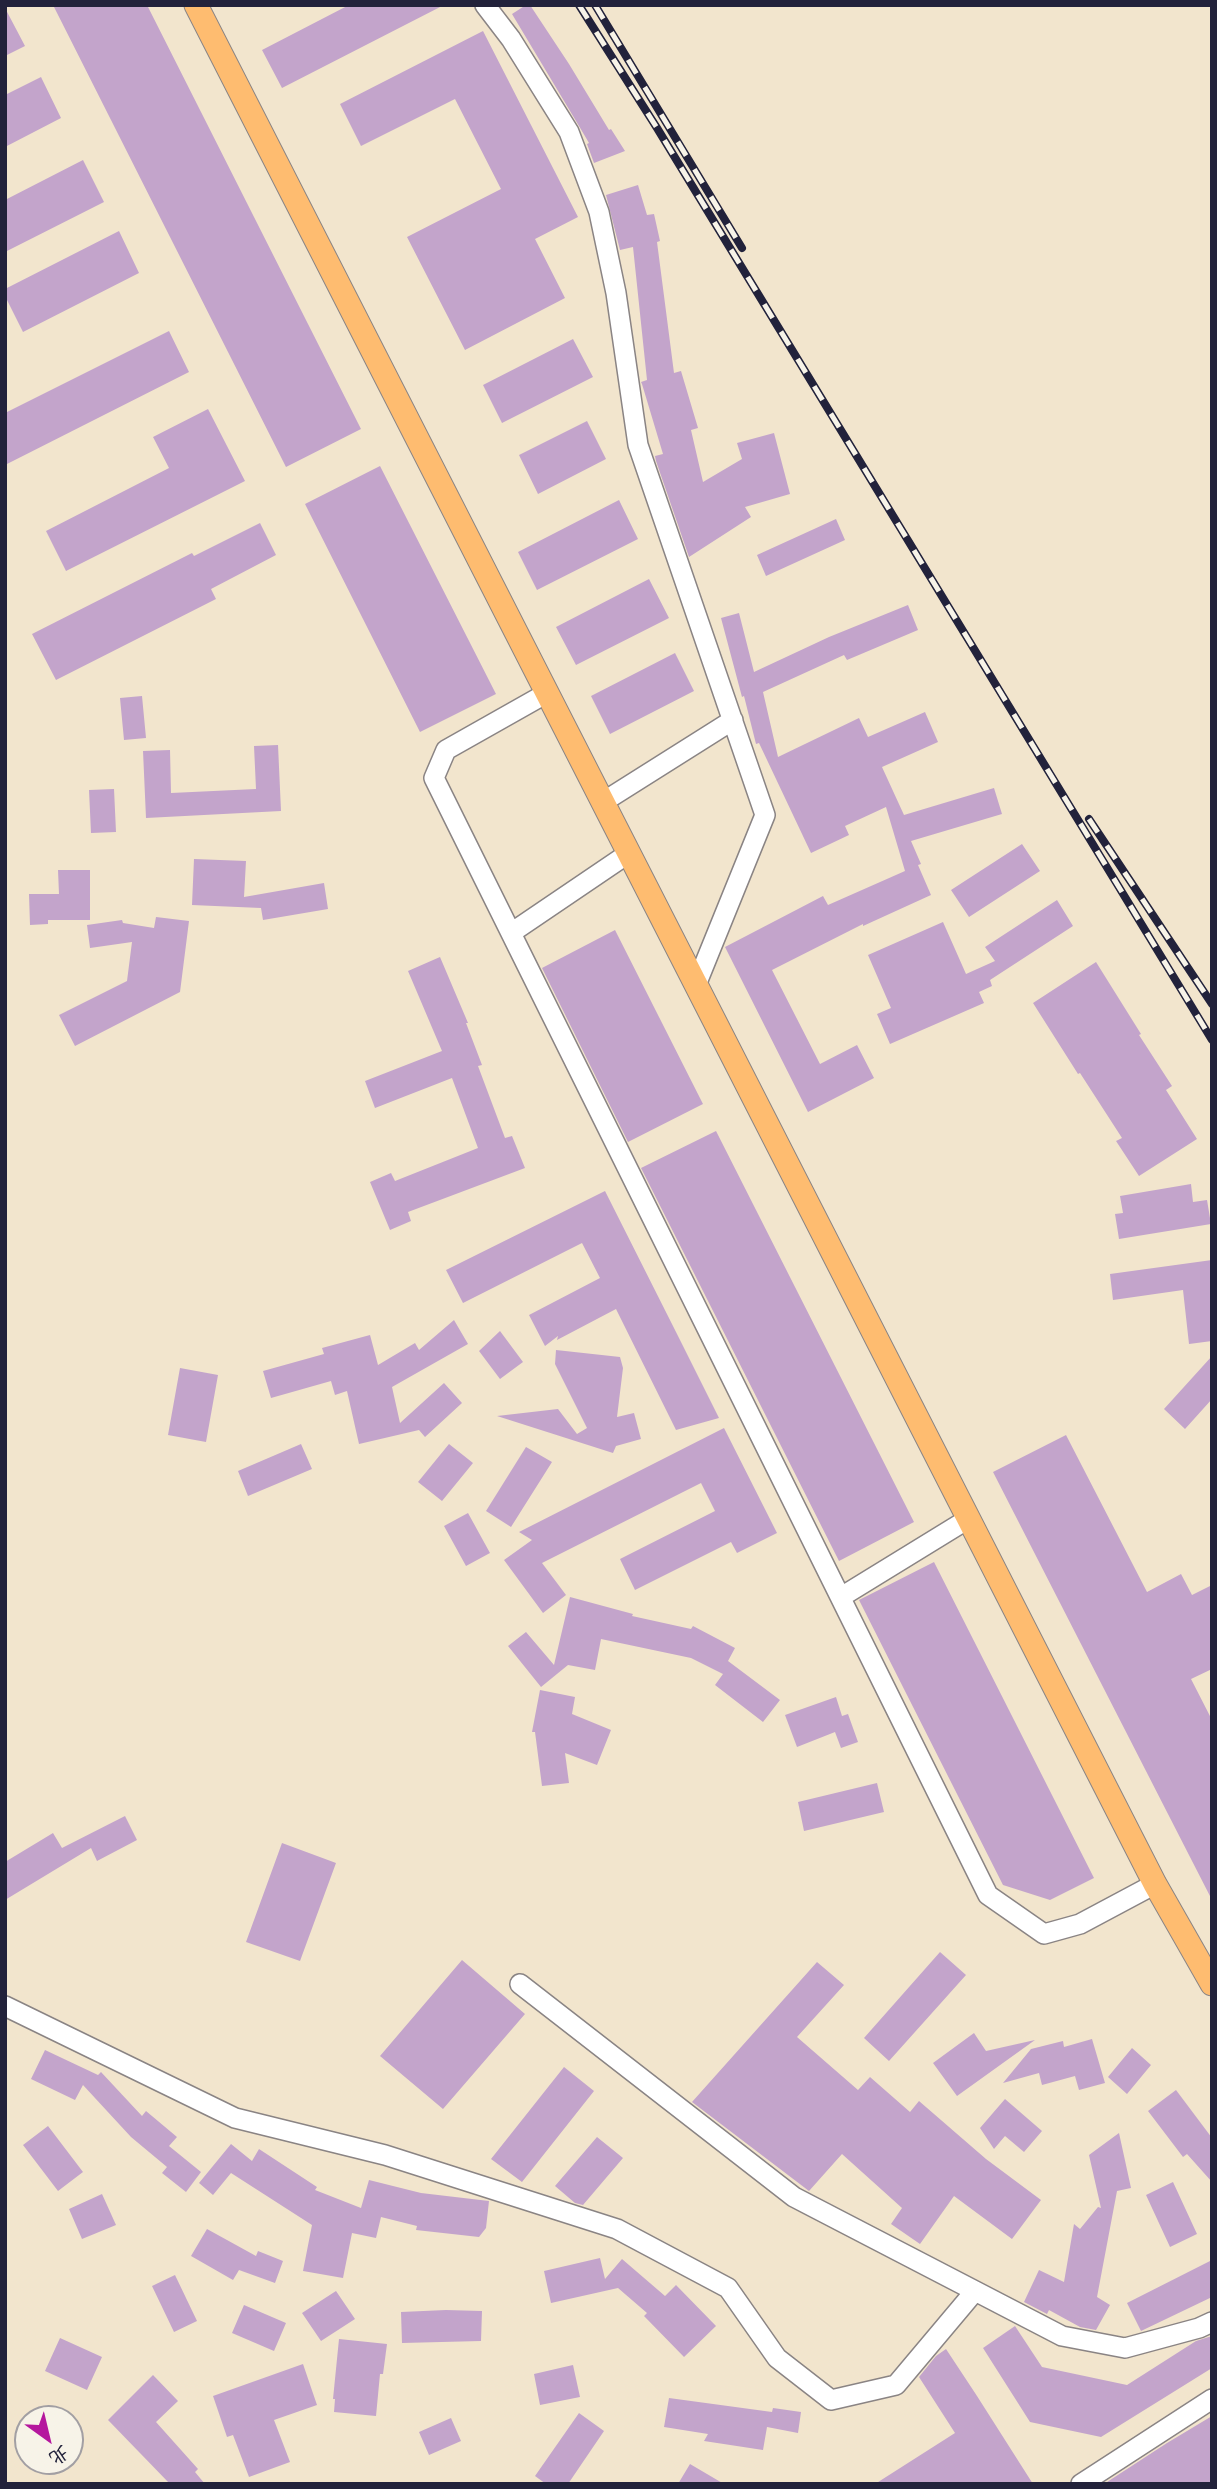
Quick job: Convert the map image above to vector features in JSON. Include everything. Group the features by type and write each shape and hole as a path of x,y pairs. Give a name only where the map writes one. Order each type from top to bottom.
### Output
{"main road":[{"path":"196,5 1155,1884 1212,1984"}],"street":[{"path":"485,5 511,39 569,132 599,212 616,293 638,445 765,815 696,985"},
{"path":"547,693 446,750 434,778 988,1895 1044,1934 1080,1924 1155,1884"},
{"path":"603,802 733,720"},
{"path":"511,933 629,853"},
{"path":"841,1597 968,1519"},
{"path":"520,1984 794,2196 1062,2336 1125,2348 1212,2322"},
{"path":"5,2006 235,2118 385,2155 617,2229 728,2288 777,2358 831,2399 896,2385 975,2291"},
{"path":"1081,2484 1212,2399"}],"building":[{"path":"53,5 147,5 361,429 286,467"},
{"path":"349,5 444,5 282,88 262,50"},
{"path":"530,5 625,151 594,163 587,144 589,143 512,14"},
{"path":"5,8 25,46 5,56"},
{"path":"483,31 578,217 535,239 565,298 465,350 407,237 501,189 455,99 361,146 340,104"},
{"path":"41,77 61,118 5,147 5,95"},
{"path":"83,160 104,202 5,252 5,200"},
{"path":"638,185 647,215 654,214 660,241 657,242 674,373 681,371 698,428 691,430 703,482 742,459 737,443 774,433 790,494 745,507 751,517 689,557 656,461 655,456 663,454 641,382 647,380 633,247 620,250 606,195"},
{"path":"119,231 139,273 23,332 5,296 5,289"},
{"path":"169,331 189,372 5,465 5,413"},
{"path":"573,339 593,377 502,423 483,385"},
{"path":"208,409 245,481 66,571 46,531 169,468 153,437"},
{"path":"587,421 606,459 538,494 519,455"},
{"path":"380,466 496,694 420,732 305,504"},
{"path":"619,500 638,539 537,590 518,552"},
{"path":"836,519 845,540 766,576 757,555"},
{"path":"260,523 276,555 211,589 216,599 56,680 32,634 192,553 194,556"},
{"path":"649,579 669,618 576,665 556,627"},
{"path":"908,605 918,630 847,660 844,655 763,692 778,757 859,718 868,737 925,712 938,742 882,767 904,815 994,788 1002,814 911,841 931,895 863,924 772,970 820,1064 857,1045 874,1078 808,1112 725,947 823,896 828,905 905,871 886,807 845,826 849,835 811,853 759,743 756,744 721,618 739,613 754,672 829,637"},
{"path":"675,653 694,691 610,734 591,696"},
{"path":"142,696 146,738 124,740 120,698"},
{"path":"278,745 281,811 146,818 143,751 170,750 171,793 256,789 254,746"},
{"path":"114,789 116,832 91,833 89,790"},
{"path":"1022,844 1040,871 969,917 951,890"},
{"path":"194,859 246,861 244,897 324,883 328,909 263,920 261,908 192,905"},
{"path":"58,870 90,870 90,920 48,920 48,924 30,925 29,894 59,894"},
{"path":"1057,900 1073,926 990,980 992,986 979,992 984,1003 890,1044 877,1014 891,1008 868,955 943,922 966,974 995,961 985,947"},
{"path":"156,917 189,921 180,992 75,1046 59,1015 127,981 132,942 90,948 87,925 122,920 123,923 154,928"},
{"path":"615,930 703,1104 628,1142 542,968"},
{"path":"440,957 468,1023 482,1065 478,1066 505,1138 512,1136 525,1168 408,1212 411,1221 390,1230 370,1182 391,1173 395,1181 478,1148 452,1078 375,1108 365,1081 442,1051 408,971"},
{"path":"1096,962 1172,1086 1166,1090 1197,1139 1139,1176 1116,1141 1122,1138 1033,1003"},
{"path":"716,1131 914,1522 839,1561 641,1168"},
{"path":"1191,1184 1193,1202 1207,1200 1211,1224 1119,1239 1115,1214 1123,1213 1120,1196"},
{"path":"605,1191 719,1418 676,1430 616,1309 557,1340 558,1336 545,1346 529,1315 600,1278 582,1243 463,1303 446,1270"},
{"path":"1212,1260 1212,1341 1189,1344 1183,1290 1113,1300 1110,1274"},
{"path":"454,1320 468,1344 392,1387 400,1423 444,1383 462,1403 425,1437 419,1430 359,1444 347,1391 335,1395 331,1381 271,1398 263,1371 324,1354 322,1348 370,1335 378,1365 415,1343 419,1350"},
{"path":"500,1331 523,1362 500,1379 479,1351"},
{"path":"556,1350 620,1357 623,1368 617,1417 634,1413 641,1439 616,1446 613,1453 497,1416 558,1409 577,1434 587,1428 555,1364"},
{"path":"1212,1356 1212,1399 1185,1429 1164,1409"},
{"path":"180,1368 218,1375 206,1442 168,1435"},
{"path":"724,1428 777,1533 737,1553 731,1542 635,1590 620,1559 715,1511 701,1483 542,1563 566,1595 543,1613 504,1560 532,1540 519,1532"},
{"path":"1066,1435 1147,1592 1181,1574 1192,1595 1212,1585 1212,1669 1191,1679 1212,1720 1212,1900 993,1472"},
{"path":"301,1444 312,1469 248,1496 238,1471"},
{"path":"449,1444 473,1463 442,1501 418,1482"},
{"path":"526,1447 552,1462 511,1527 486,1511"},
{"path":"468,1513 490,1553 466,1566 444,1526"},
{"path":"934,1562 1094,1878 1050,1900 1003,1885 859,1600"},
{"path":"570,1597 633,1614 632,1616 691,1629 693,1626 735,1648 728,1661 780,1700 763,1722 715,1685 723,1674 691,1658 601,1639 595,1670 568,1665 541,1687 508,1646 526,1632 554,1665"},
{"path":"540,1690 575,1697 572,1714 611,1730 597,1765 565,1753 569,1783 542,1786 535,1732 532,1732"},
{"path":"836,1697 842,1716 848,1714 858,1742 841,1748 835,1732 797,1747 785,1715"},
{"path":"877,1783 884,1812 804,1831 798,1802"},
{"path":"125,1816 137,1840 97,1861 91,1848 5,1900 5,1862 53,1833 62,1848"},
{"path":"282,1843 336,1863 300,1961 246,1942"},
{"path":"940,1952 966,1975 889,2061 864,2038"},
{"path":"462,1960 525,2014 443,2109 380,2056"},
{"path":"817,1962 844,1985 797,2037 858,2090 870,2077 910,2112 919,2101 986,2159 1041,2200 1012,2239 954,2196 920,2244 891,2224 902,2208 842,2154 809,2191 692,2102"},
{"path":"974,2033 986,2051 1035,2040 957,2096 933,2063"},
{"path":"1092,2039 1105,2083 1079,2090 1075,2076 1042,2085 1039,2073 1003,2083 1031,2049 1063,2041 1064,2047"},
{"path":"1132,2048 1151,2065 1127,2094 1108,2077"},
{"path":"45,2050 98,2075 101,2072 142,2116 146,2111 177,2137 169,2146 201,2172 186,2192 162,2173 167,2167 131,2137 83,2085 75,2100 31,2079"},
{"path":"564,2067 594,2091 522,2182 491,2159"},
{"path":"1176,2090 1212,2138 1212,2182 1187,2154 1183,2157 1148,2111"},
{"path":"1005,2099 1042,2131 1024,2152 1005,2136 994,2149 980,2128"},
{"path":"48,2126 83,2172 58,2191 23,2145"},
{"path":"1119,2133 1131,2188 1117,2191 1097,2297 1110,2305 1096,2330 1080,2327 1049,2310 1047,2314 1024,2302 1039,2270 1064,2282 1074,2224 1080,2229 1098,2207 1101,2208 1089,2155"},
{"path":"597,2137 623,2158 583,2205 575,2203 555,2186"},
{"path":"231,2144 252,2161 259,2149 317,2187 315,2190 361,2208 369,2180 421,2193 489,2201 486,2228 479,2237 416,2230 417,2226 381,2217 376,2238 352,2233 343,2278 303,2271 312,2225 231,2173 213,2195 199,2183"},
{"path":"1173,2182 1197,2234 1170,2247 1146,2195"},
{"path":"102,2194 116,2225 82,2239 69,2209"},
{"path":"207,2229 256,2256 258,2251 283,2261 275,2283 239,2270 233,2280 191,2256"},
{"path":"600,2258 605,2279 622,2259 665,2296 676,2285 716,2326 684,2357 644,2316 647,2313 618,2288 551,2303 544,2271"},
{"path":"1212,2260 1212,2297 1141,2331 1127,2303"},
{"path":"175,2275 197,2321 174,2332 152,2286"},
{"path":"336,2291 355,2319 321,2341 302,2313"},
{"path":"244,2305 286,2323 274,2351 232,2333"},
{"path":"482,2311 481,2341 402,2343 401,2312"},
{"path":"1015,2326 1042,2367 1127,2385 1196,2341 1212,2336 1212,2368 1101,2437 1030,2422 983,2348"},
{"path":"60,2338 102,2357 87,2390 45,2371"},
{"path":"339,2339 387,2344 383,2374 380,2374 376,2416 334,2412"},
{"path":"946,2349 1033,2484 875,2484 955,2433 919,2377 936,2356"},
{"path":"303,2364 317,2405 274,2420 290,2462 249,2477 233,2435 227,2437 213,2396"},
{"path":"573,2365 580,2397 540,2405 534,2374"},
{"path":"153,2375 178,2401 156,2422 198,2469 195,2472 205,2484 170,2484 108,2420"},
{"path":"669,2398 772,2412 773,2408 801,2412 798,2433 767,2427 763,2450 704,2441 708,2434 664,2427"},
{"path":"579,2413 604,2431 568,2484 546,2484 535,2476"},
{"path":"1212,2416 1212,2484 1104,2484 1167,2443"},
{"path":"451,2418 461,2441 429,2455 419,2432"},
{"path":"690,2464 724,2484 678,2484"}],"railway":[{"path":"579,5 657,128 1212,1040"},
{"path":"595,5 742,248"},
{"path":"1089,819 1212,1004"}]}
